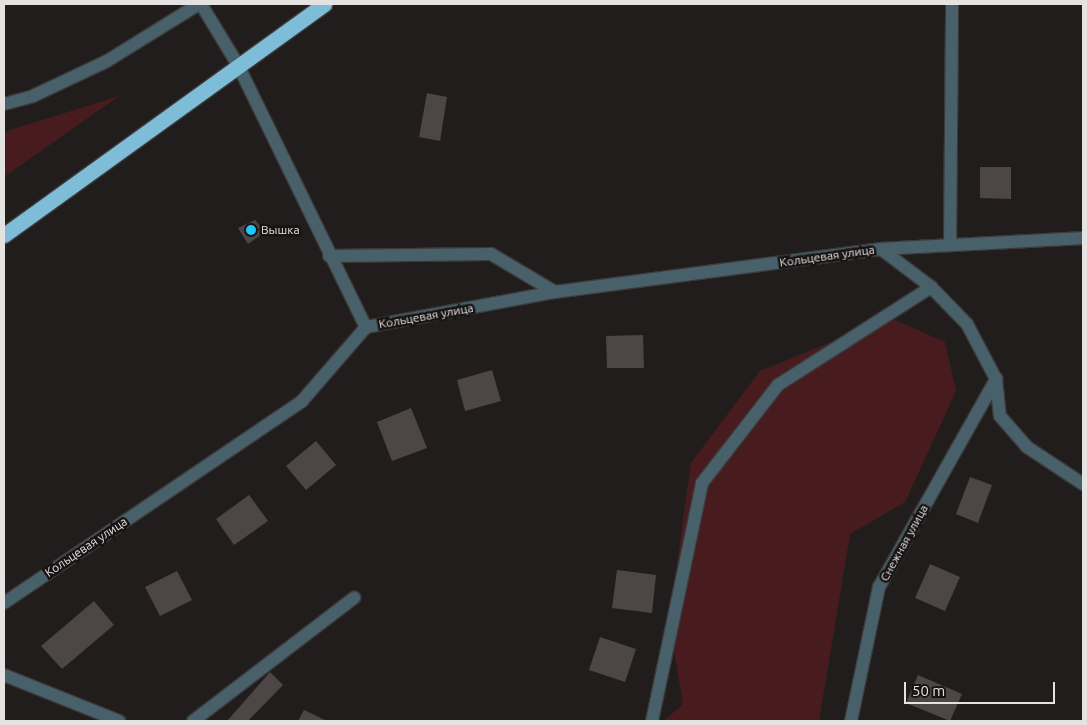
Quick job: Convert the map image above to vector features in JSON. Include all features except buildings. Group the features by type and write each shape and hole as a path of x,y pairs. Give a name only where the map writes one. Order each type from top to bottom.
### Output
{"highway":[{"path":"4,235 324,4"}],"street":[{"path":"4,104 34,96 107,61 200,4 238,65 329,256 366,327"},
{"path":"950,245 952,4"},
{"name":"Кольцевая улица","path":"4,603 302,401 366,327 555,292 881,249 1083,238"},
{"name":"Кольцевая улица","path":"881,249 931,287 967,324 996,379 1000,416 1027,447 1083,484"},
{"path":"329,256 491,254 555,292"},
{"path":"652,721 702,483 778,385 931,287"},
{"name":"Снежная улица","path":"851,721 879,587 996,379"},
{"path":"193,721 354,598"},
{"path":"4,675 119,721"}],"shaded area":[{"path":"119,96 4,177 4,132"},
{"path":"890,318 945,342 956,391 905,502 850,534 819,721 664,721 683,704 669,621 691,463 760,371"}],"place":[{"name":"Вышка","path":"251,230"}]}
